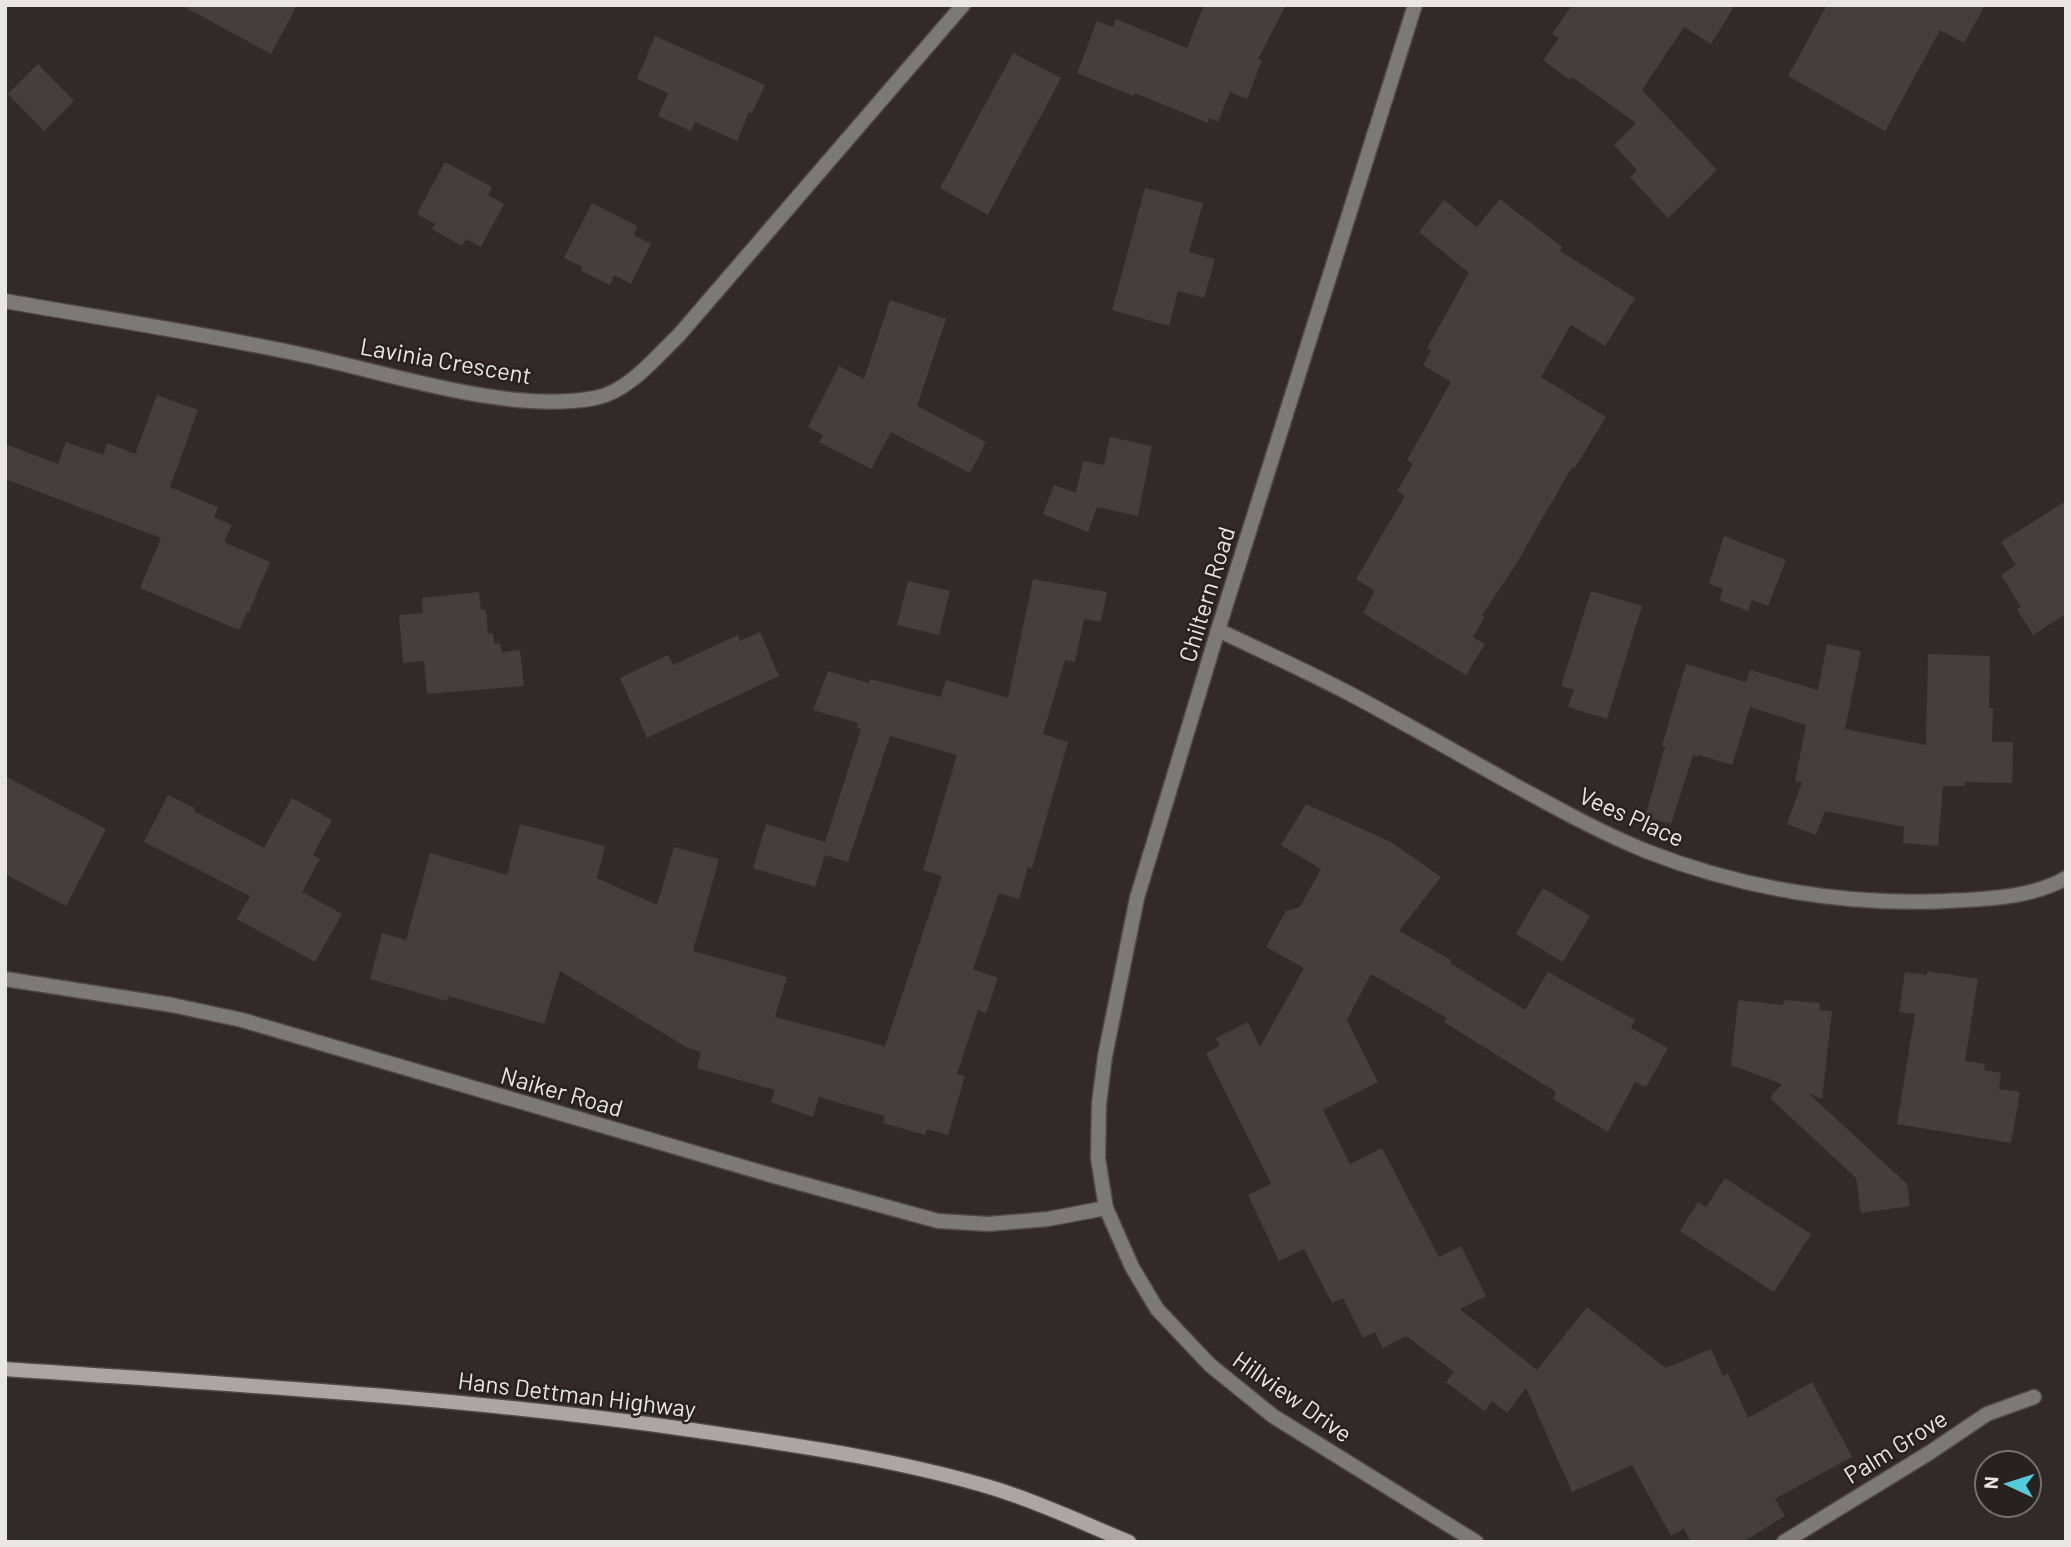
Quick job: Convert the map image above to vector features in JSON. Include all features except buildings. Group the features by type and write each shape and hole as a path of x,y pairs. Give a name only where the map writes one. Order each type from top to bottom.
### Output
{"street":[{"name":"Lavinia Crescent","path":"5,300 306,355 480,394 523,400 571,401 598,397 633,379 679,335 963,5"},
{"name":"Chiltern Road","path":"1106,1208 1098,1158 1099,1104 1105,1056 1137,898 1218,630 1415,5"},
{"name":"Vees Place","path":"1218,630 1353,695 1597,829 1646,851 1709,873 1791,891 1864,900 1920,902 1981,899 2022,893 2056,884 2066,878"},
{"name":"Naiker Road","path":"5,979 159,1003 242,1020 774,1177 938,1221 988,1223 1048,1219 1106,1208"},
{"name":"Hillview Drive","path":"1106,1208 1132,1267 1157,1309 1210,1365 1273,1416 1476,1542"},
{"name":"Hans Dettman Highway","path":"5,1370 396,1396 617,1419 811,1447 909,1466 997,1490 1129,1542"},
{"name":"Palm Grove","path":"1784,1542 1987,1414 2034,1397"}]}
